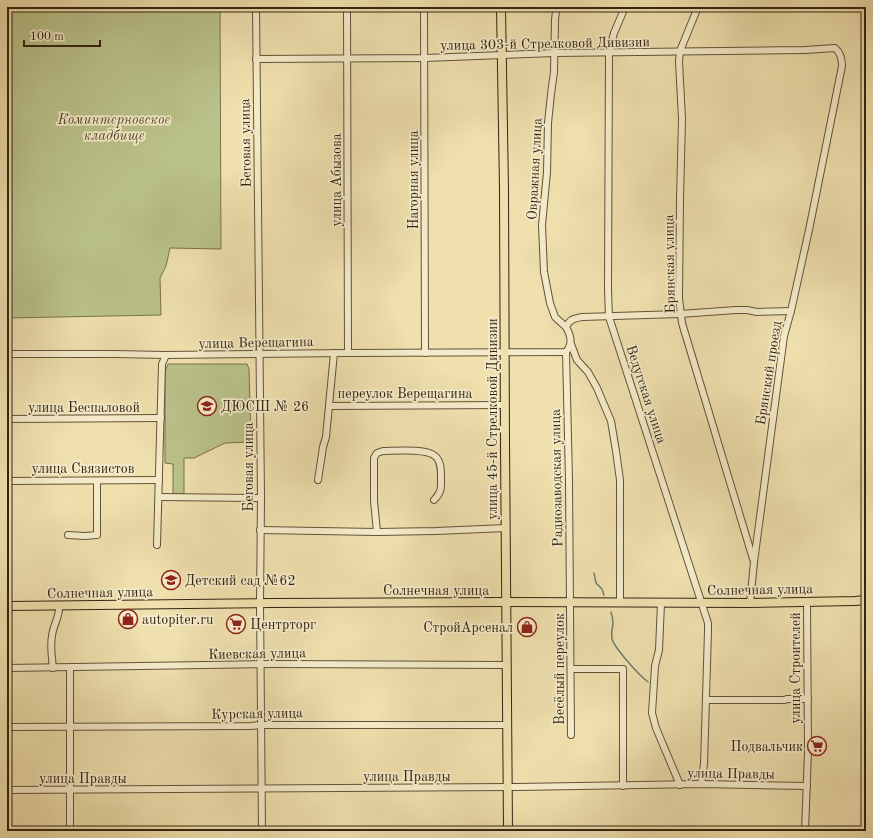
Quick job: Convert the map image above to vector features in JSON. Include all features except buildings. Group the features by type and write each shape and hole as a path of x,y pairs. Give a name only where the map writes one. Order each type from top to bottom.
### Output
{"main road":[{"name":"улица 45-й Стрелковой Дивизии","path":"501,7 504,197 508,831"},
{"name":"Солнечная улица","path":"7,606 260,603 750,603 865,601"}],"street":[{"name":"Беговая улица","path":"256,7 262,831"},
{"name":"улица Абызова","path":"347,7 348,353"},
{"name":"Нагорная улица","path":"424,7 426,353"},
{"name":"Овражная улица","path":"558,7 555,20 554,72 548,124 547,172 542,225 544,272 550,303 555,317 566,327"},
{"name":"Ведугская улица","path":"625,7 614,33 609,53 609,317 708,623 704,764 701,784"},
{"name":"Брянская улица","path":"698,7 680,51 679,61 682,119 680,314 754,562"},
{"name":"улица 303-й Стрелковой Дивизии","path":"256,59 425,58 555,53 805,50 834,48"},
{"name":"Брянский проезд","path":"750,603 783,343 809,230 842,66 842,58 839,52 834,48"},
{"path":"566,352 571,338 566,327 572,320 582,317 680,314 736,310 757,312 791,311"},
{"path":"570,344 577,360 588,372 597,388 611,421 614,436 620,480 620,603"},
{"name":"улица Верещагина","path":"7,354 166,355 566,352"},
{"name":"Радиозаводская улица","path":"566,352 570,603"},
{"path":"318,480 326,437 334,354"},
{"path":"157,545 162,364 166,355"},
{"name":"переулок Верещагина","path":"329,406 505,405"},
{"name":"улица Беспаловой","path":"7,419 161,418"},
{"path":"377,532 374,501 374,458 377,453 383,451 424,451 431,453 436,457 441,469 441,490 439,495 434,500"},
{"name":"улица Связистов","path":"7,481 159,480"},
{"path":"68,535 98,535 97,481"},
{"path":"159,497 260,498"},
{"path":"260,530 377,532 506,528"},
{"name":"улица Строителей","path":"805,831 808,699 807,602"},
{"name":"Весёлый переулок","path":"570,603 571,735"},
{"path":"661,603 659,650 655,666 652,713 656,728 680,785"},
{"path":"53,668 51,637 58,617 59,606"},
{"name":"Киевская улица","path":"7,668 260,665 507,665"},
{"path":"70,668 70,831"},
{"path":"570,669 623,669 623,786"},
{"path":"706,700 808,699"},
{"name":"Курская улица","path":"7,727 251,726 261,724 507,725"},
{"name":"улица Правды","path":"7,790 508,787 701,784 807,786"}],"green space":[{"name":"Коминтерновское кладбище","path":"7,7 220,7 221,249 170,248 166,266 160,278 161,315 7,318"},
{"name":"ДЮСШ № 26","path":"168,364 247,364 249,369 251,442 225,443 194,458 184,458 184,494 173,494 173,464 165,463 165,371"}],"waterway":[{"path":"594,573 596,583 602,589 604,595"},
{"path":"611,612 613,624 612,639 614,643 628,662 648,682"}],"place":[{"name":"ДЮСШ № 26","path":"207,406"},
{"name":"Детский сад №62","path":"171,580"},
{"name":"autopiter.ru","path":"128,619"},
{"name":"Центрторг","path":"236,624"},
{"name":"СтройАрсенал","path":"527,627"},
{"name":"Подвальчик","path":"817,746"}]}
